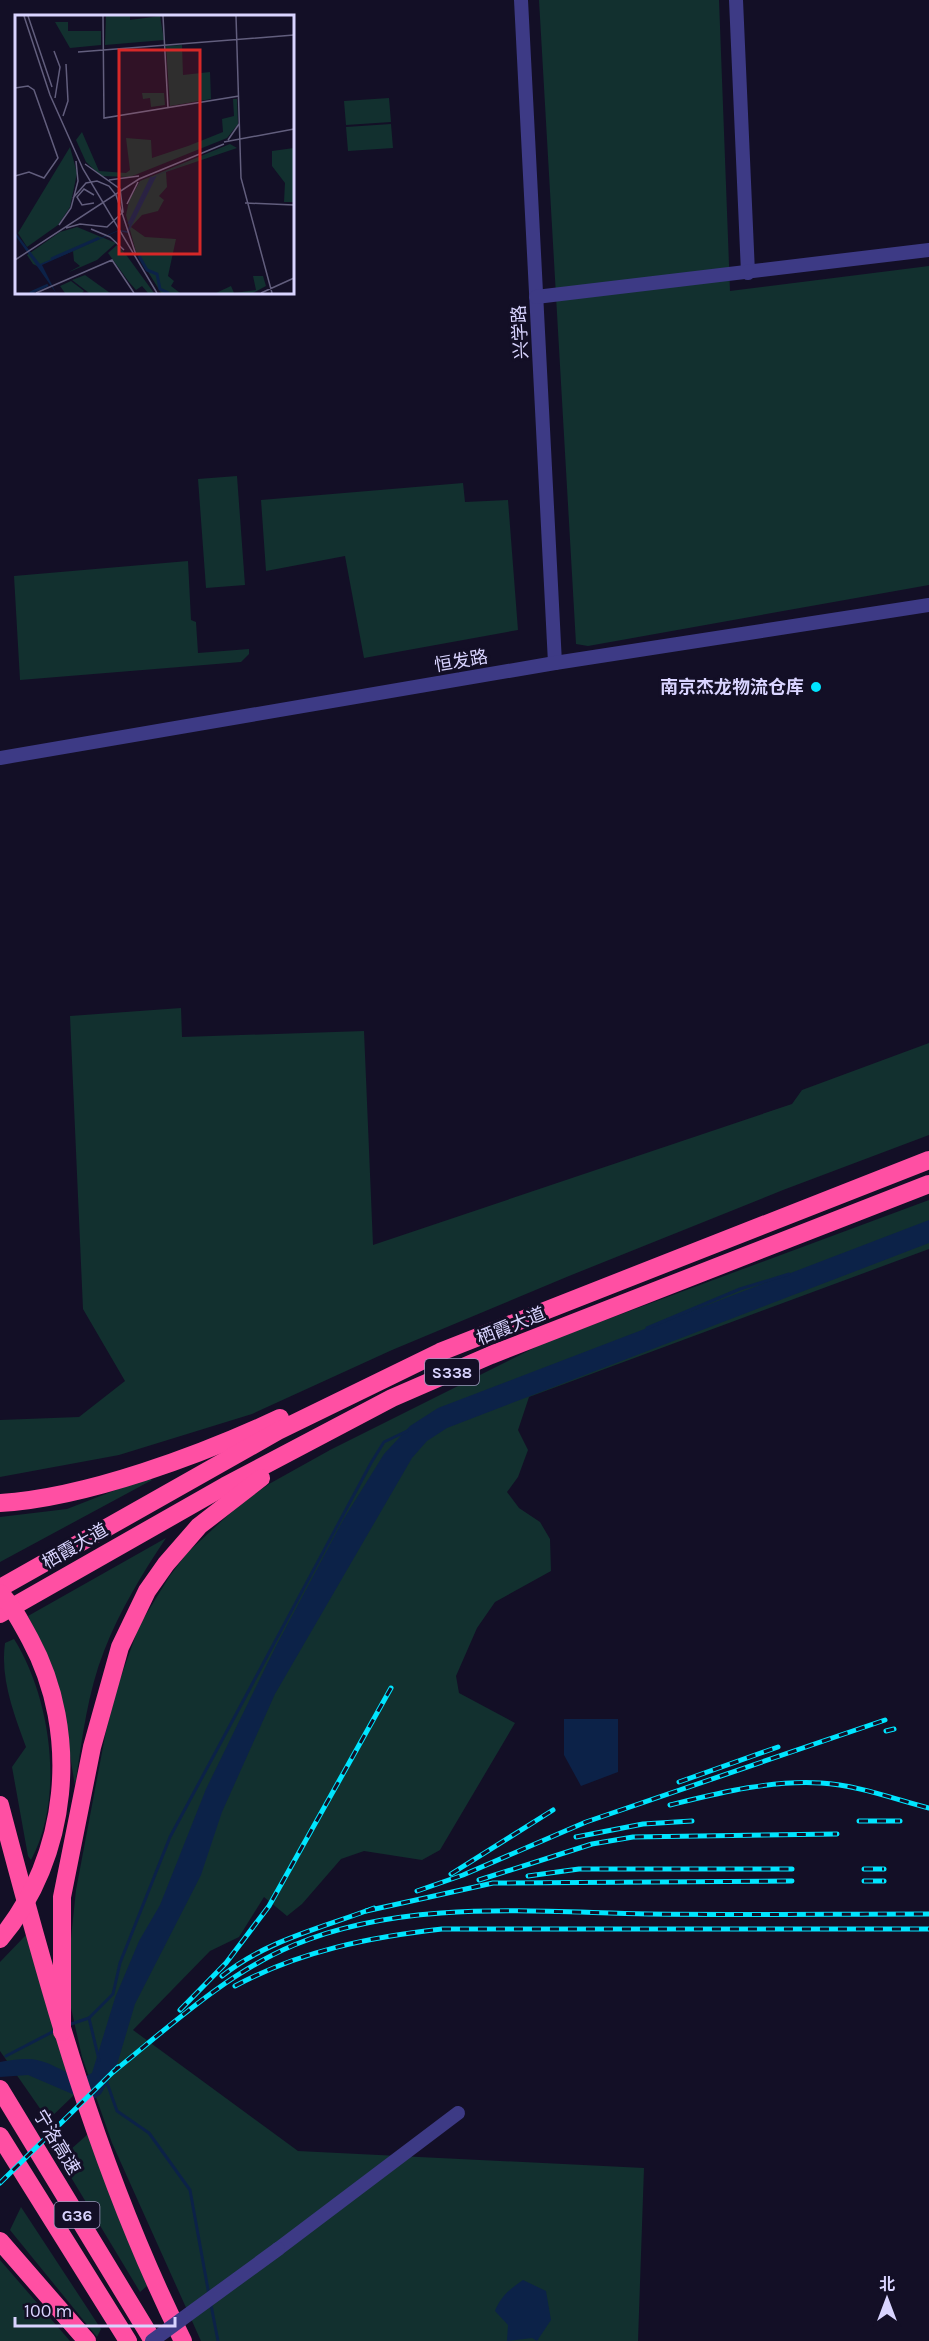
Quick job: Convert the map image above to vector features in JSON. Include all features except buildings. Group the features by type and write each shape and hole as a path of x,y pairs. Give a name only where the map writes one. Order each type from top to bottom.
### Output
{"highway":[{"name":"栖霞大道","path":"0,1591 278,1431 440,1352 929,1160"},
{"name":"栖霞大道","path":"0,1614 342,1422 392,1398 521,1344 929,1184"},
{"path":"62,2032 62,1897 76,1823 110,1676 131,1620 147,1591 166,1564 199,1526 251,1484 521,1344"},
{"path":"0,1503 54,1496 151,1468 243,1436 361,1382 440,1352"},
{"path":"0,1591 19,1619 44,1670 59,1728 62,1775 57,1812 46,1856 26,1904 0,1939"},
{"path":"0,1805 62,2032 134,2235 183,2341"},
{"name":"宁洛高速","path":"0,2089 153,2341"},
{"name":"G36","path":"0,2136 128,2341"},
{"path":"0,2241 87,2341"}],"street":[{"name":"兴学路","path":"521,0 555,663"},
{"path":"736,0 748,273"},
{"path":"536,297 929,250"},
{"name":"恒发路","path":"0,758 555,663 929,605"},
{"path":"153,2341 458,2113"}],"green space":[{"path":"539,0 719,0 730,291 929,266 929,585 588,646 576,644"},
{"path":"389,98 391,122 346,125 344,101"},
{"path":"391,124 393,148 348,151 346,127"},
{"path":"237,476 245,585 206,588 198,479"},
{"path":"463,483 465,502 508,500 518,630 364,658 345,556 266,571 261,500"},
{"path":"188,561 191,620 196,622 198,653 249,649 249,654 241,662 20,680 14,576"},
{"path":"181,1008 182,1037 364,1031 373,1245 792,1104 802,1090 929,1043 929,1135 783,1190 569,1276 392,1350 252,1414 119,1455 0,1477 0,1420 79,1417 125,1381 83,1309 70,1016"},
{"path":"929,1200 929,1249 529,1397 518,1430 528,1450 518,1477 507,1492 519,1508 540,1522 550,1539 551,1571 495,1602 477,1628 456,1676 459,1693 515,1723 440,1850 422,1860 364,1851 341,1859 302,1904 287,1916 264,1897 239,1937 210,1951 133,2030 298,2151 644,2168 638,2341 201,2341 112,2143 82,2057 71,2008 68,1967 76,1890 106,1731 118,1685 139,1626 169,1577 187,1553 239,1505 269,1484 330,1450 546,1342"},
{"path":"149,1477 152,1480 0,1562 0,1517 67,1509"},
{"path":"166,1538 117,1621 98,1667 89,1701 75,1786 58,1683 28,1616"},
{"path":"14,1639 27,1663 37,1690 45,1718 49,1748 48,1807 42,1835 31,1860 28,1856 12,1767 26,1747 9,1696 4,1670 5,1643"},
{"path":"26,1935 74,2095 48,2120 0,2051 0,1962"},
{"path":"88,2134 148,2285 140,2292 60,2159"},
{"path":"21,2207 101,2329 97,2337 10,2230"},
{"path":"0,2260 70,2341 0,2341"}],"water":[{"path":"929,1220 929,1243 447,1428 427,1441 412,1458 275,1694 222,1812 201,1875 135,2004 116,2068 101,2094 93,2100 84,2099 28,2075 0,2077 0,2062 25,2059 51,2064 81,2079 92,2073 115,1998 139,1941 160,1905 206,1789 276,1646 343,1520 384,1454 410,1426 438,1408"},
{"path":"564,1719 618,1719 618,1772 581,1786 564,1755"},
{"path":"523,2280 546,2291 551,2320 537,2341 532,2338 507,2341 508,2325 495,2311 506,2293"}],"waterway":[{"path":"647,1328 740,1289 789,1274"},
{"path":"71,2024 89,2018 113,1994 120,1963 170,1837 371,1463 384,1442 407,1431"},
{"path":"89,2018 99,2060"},
{"path":"6,2056 56,2030"},
{"path":"106,2080 117,2111 149,2133 190,2190 209,2295"},
{"path":"211,2305 218,2341"}],"railway":[{"path":"180,2010 226,1963 269,1906 391,1688"},
{"path":"417,1891 463,1875 586,1822 885,1720"},
{"path":"886,1731 894,1729"},
{"path":"679,1782 778,1747"},
{"path":"670,1805 763,1785 821,1783 848,1786 929,1808"},
{"path":"451,1874 553,1810"},
{"path":"576,1837 643,1824 692,1821"},
{"path":"859,1821 900,1821"},
{"path":"479,1880 592,1844 633,1837 837,1834"},
{"path":"528,1876 579,1869 792,1869"},
{"path":"864,1869 884,1869"},
{"path":"366,1911 493,1883 792,1881"},
{"path":"864,1881 884,1881"},
{"path":"222,1976 257,1953 276,1944 374,1908"},
{"path":"113,2072 178,2019 245,1970 294,1945 336,1930 380,1920 424,1914 514,1911 929,1914"},
{"path":"235,1986 285,1963 336,1947 388,1936 442,1929 929,1929"},
{"path":"0,2183 118,2067"}],"place":[{"name":"南京杰龙物流仓库","path":"816,687"}]}
